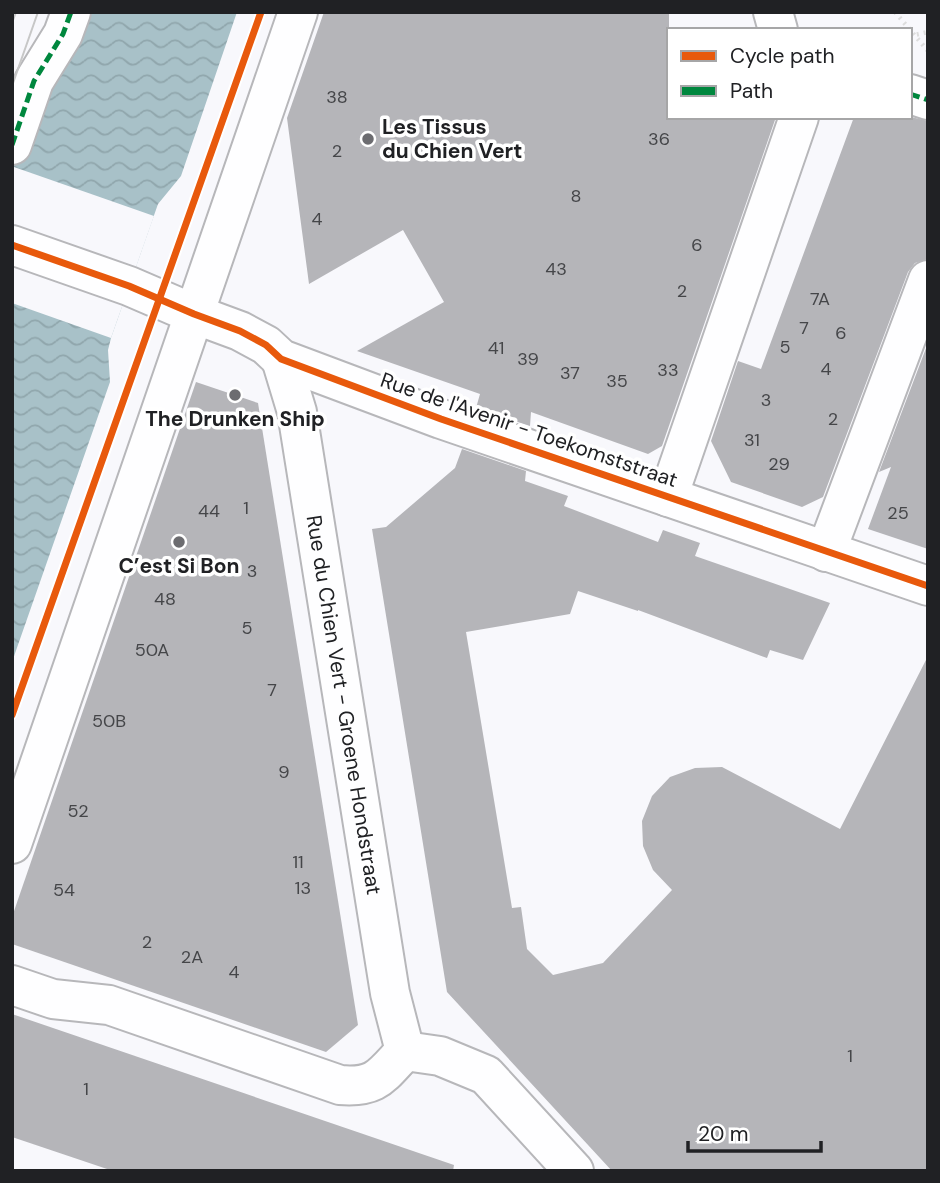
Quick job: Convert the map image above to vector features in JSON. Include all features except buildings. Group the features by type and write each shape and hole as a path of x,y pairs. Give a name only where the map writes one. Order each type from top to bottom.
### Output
{"street":[{"path":"12,145 34,81 63,34 71,12"},
{"path":"12,844 298,12"},
{"path":"668,497 798,119"},
{"name":"Rue de l'Avenir - Toekomststraat","path":"12,245 129,286 251,335 281,359 441,419 928,586"},
{"path":"826,552 928,280"},
{"name":"Rue du Chien Vert - Groene Hondstraat","path":"281,359 297,412 390,993 405,1051"},
{"path":"12,985 53,999 108,1005 340,1085 360,1087 376,1081 405,1051 440,1056 486,1075 574,1171"}],"path":[{"path":"895,12 907,28"},
{"path":"913,36 928,32"},
{"path":"913,36 928,51"}],"water":[{"path":"67,12 237,12 181,176 158,204 111,338 108,350 110,382 12,662 12,172"}],"pier":[{"path":"14,167 154,216 111,338 12,303"}],"tram line":[{"path":"12,23 16,12"},
{"path":"12,86 38,12"}],"marked path":[{"path":"12,145 34,81 63,34 71,12"},
{"path":"912,95 928,100"}],"cycle path":[{"path":"12,715 261,12"},
{"path":"12,245 129,286 240,331 266,345 281,359 441,419 928,586"}],"place":[{"name":"Les Tissus du Chien Vert","path":"368,139"},
{"name":"The Drunken Ship","path":"235,395"},
{"name":"C’est Si Bon","path":"179,542"}]}
